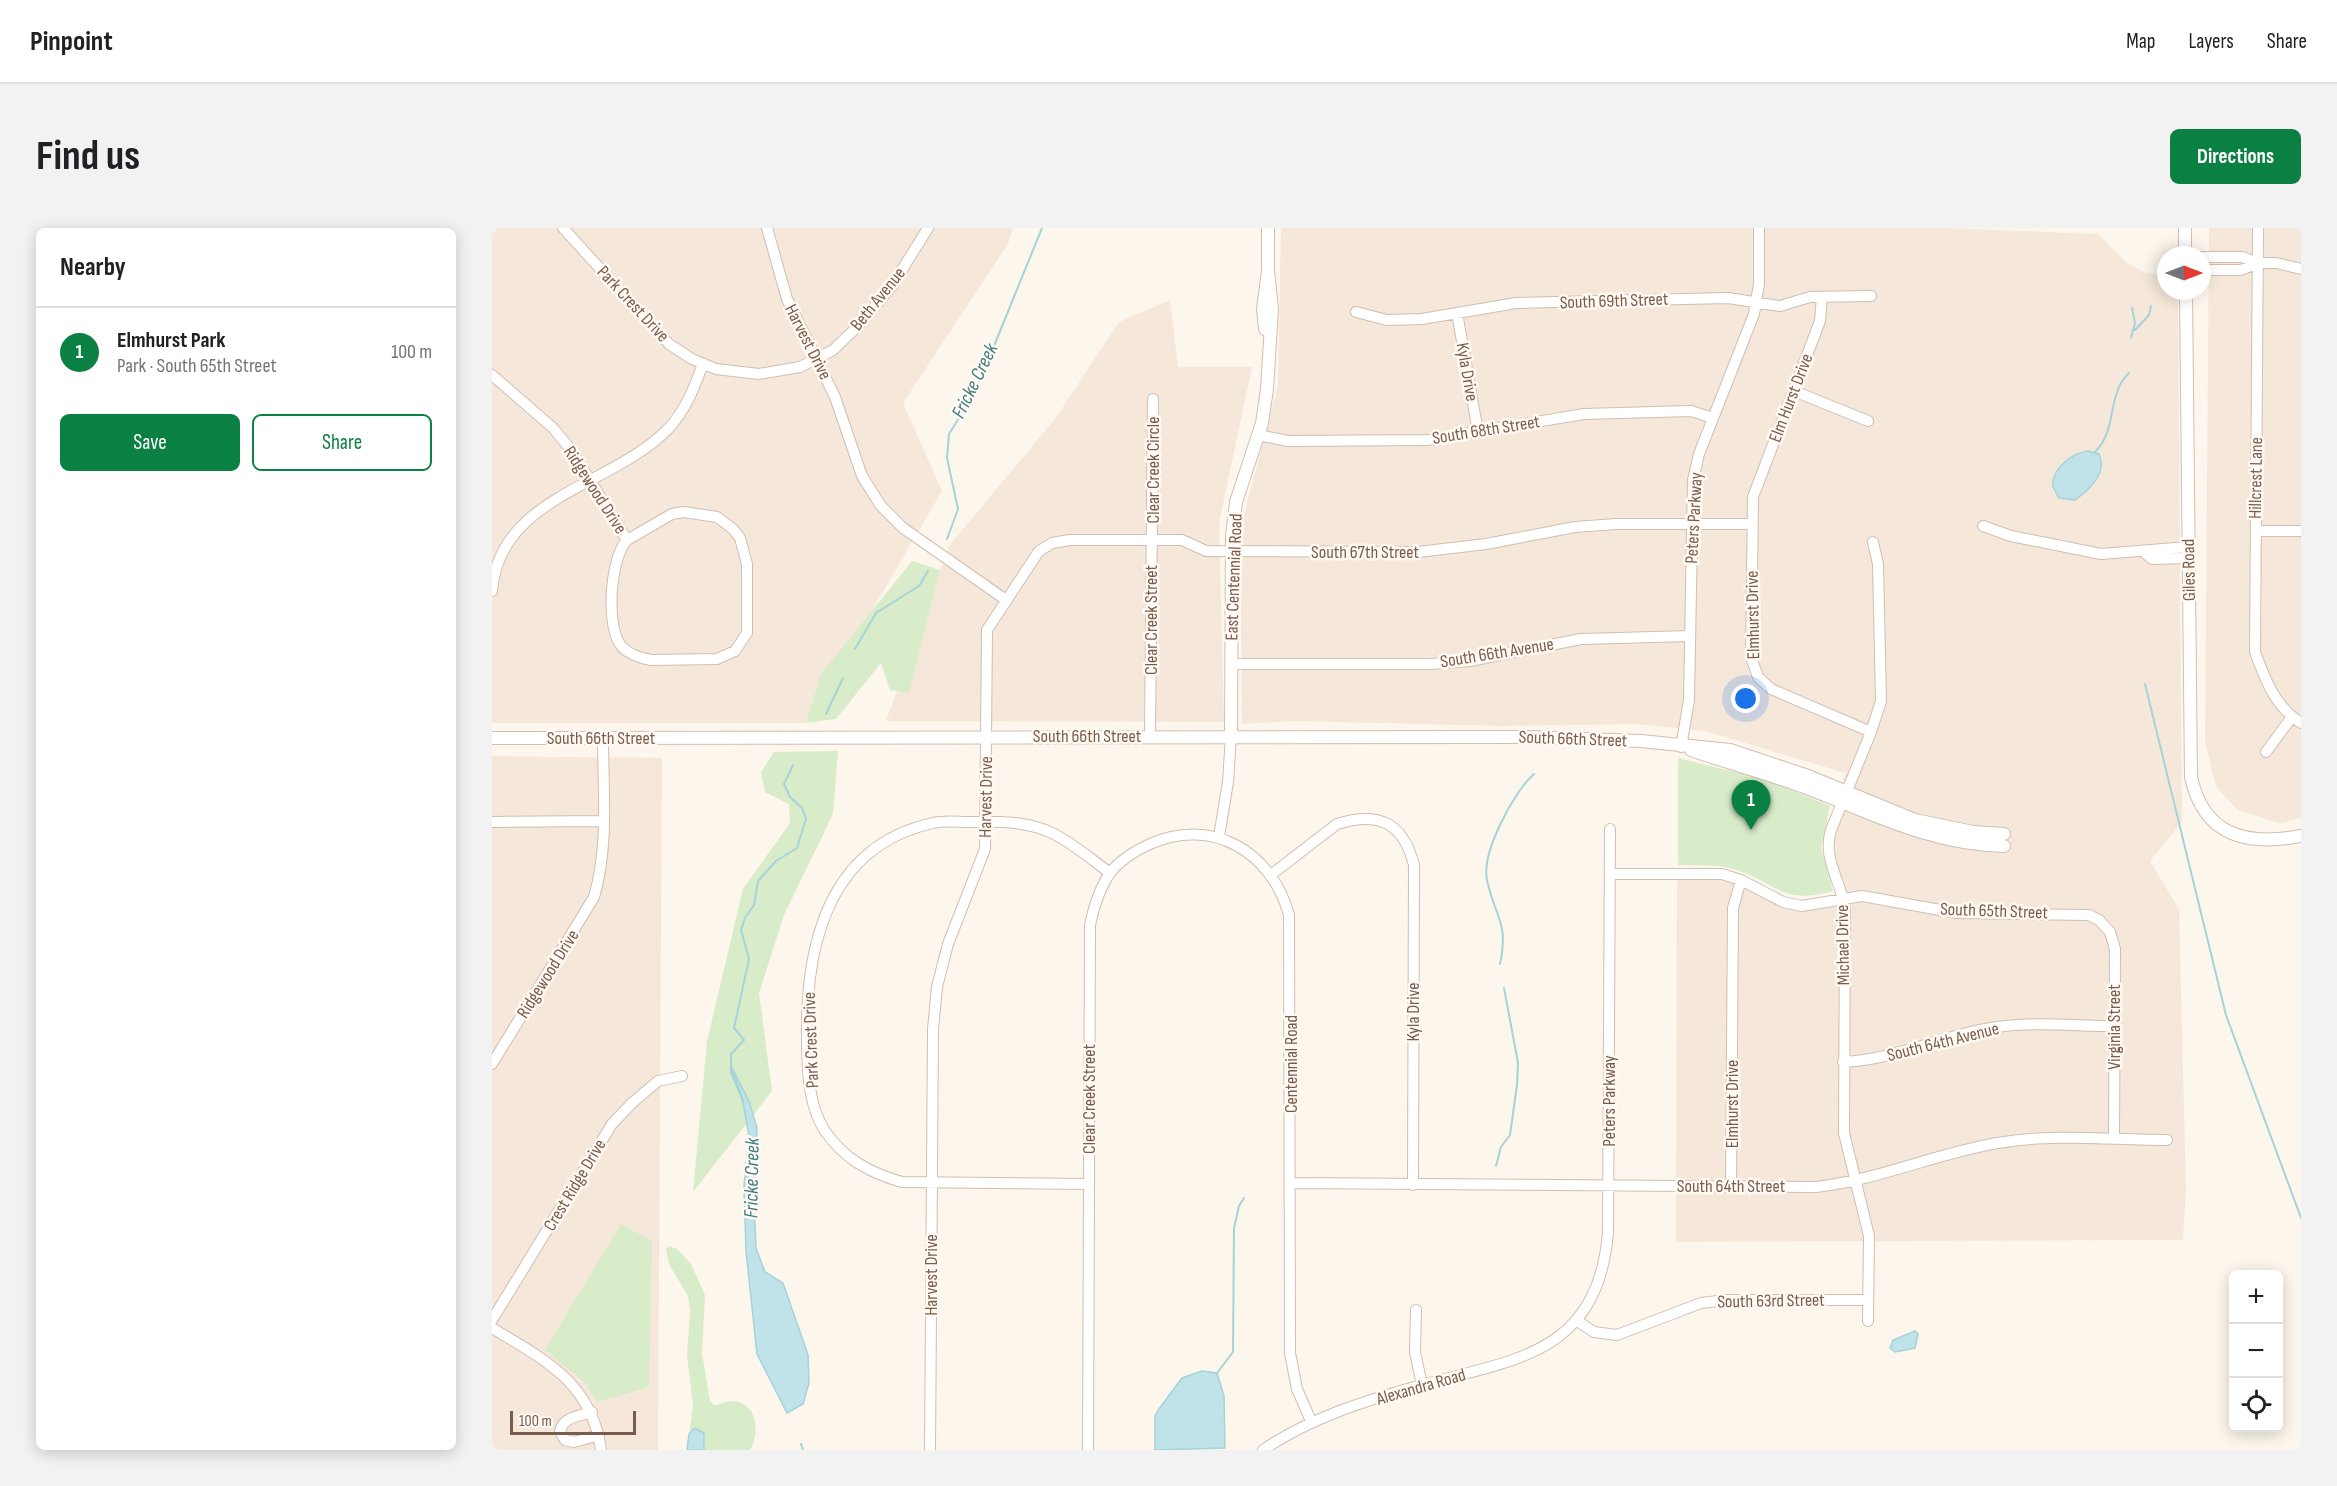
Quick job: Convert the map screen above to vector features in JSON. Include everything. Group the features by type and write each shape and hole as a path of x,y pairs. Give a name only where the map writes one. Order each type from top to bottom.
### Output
{"street":[{"name":"Park Crest Drive","path":"563,228 661,337 680,352 703,364 740,374 759,374 779,372 817,359"},
{"name":"Harvest Drive","path":"767,228 787,299 836,397 862,476 881,506 903,528 1006,600 987,630 985,849 948,944 937,987 933,1029 930,1450"},
{"name":"Beth Avenue","path":"817,359 833,350 856,328 892,286 928,228"},
{"name":"East Centennial Road","path":"1231,736 1231,551 1236,502 1258,435 1267,389 1272,309 1268,271 1268,228"},
{"name":"Peters Parkway","path":"1681,747 1689,700 1693,480 1699,454 1756,302 1759,228"},
{"path":"2185,246 2186,228"},
{"name":"Hillcrest Lane","path":"2258,228 2255,652 2273,695 2296,720"},
{"path":"2211,257 2242,256 2258,263"},
{"path":"2211,270 2241,270 2258,263 2276,263 2301,269"},
{"name":"South 69th Street","path":"1356,312 1388,320 1422,319 1516,303 1728,298 1784,306 1810,297 1871,296"},
{"name":"Elm Hurst Drive","path":"1753,497 1820,321 1822,297"},
{"name":"Giles Road","path":"2186,300 2191,777 2195,794 2203,809 2232,833 2250,840 2269,841 2301,836"},
{"name":"Kyla Drive","path":"1457,313 1478,432"},
{"path":"492,591 498,546 548,504 651,444 669,428 688,402 703,364"},
{"name":"Ridgewood Drive","path":"492,375 553,428 572,451 627,540"},
{"path":"1794,391 1868,421"},
{"name":"Clear Creek Circle","path":"1152,540 1153,399"},
{"name":"South 68th Street","path":"1258,435 1288,441 1428,440 1584,414 1691,411 1713,418"},
{"name":"Elmhurst Drive","path":"1753,497 1751,657 1758,677 1776,693 1871,732"},
{"name":"Ridgewood Drive","path":"684,512 725,520 740,538 747,564 748,621 747,633 741,644 727,656 717,659 651,660 640,658 621,646 612,623 614,578 616,557 627,540 663,519 684,512"},
{"name":"South 67th Street","path":"1006,600 1039,551 1052,543 1070,540 1182,540 1206,551 1418,552 1475,546 1575,527 1752,524"},
{"path":"1983,526 2012,536 2101,554 2145,553 2151,548 2188,553"},
{"path":"2256,531 2301,531"},
{"name":"Clear Creek Street","path":"1150,736 1152,540"},
{"name":"Michael Drive","path":"1868,1321 1869,1236 1844,1133 1845,924 1843,898 1830,865 1828,844 1831,830 1878,713 1882,682 1878,564 1873,543"},
{"name":"South 66th Avenue","path":"1231,664 1431,664 1470,661 1581,639 1690,636"},
{"path":"2266,752 2296,720"},
{"path":"1219,837 1228,783 1231,736"},
{"name":"South 66th Street","path":"492,738 1231,736 1558,737 1641,741 1681,747 1844,797 1917,833 1961,842 2004,840"},
{"name":"Ridgewood Drive","path":"492,1064 594,897 601,872 603,738"},
{"name":"Kyla Drive","path":"1272,874 1336,824 1348,820 1373,818 1385,821 1406,842 1414,865 1413,1185"},
{"path":"492,822 603,821"},
{"name":"Park Crest Drive","path":"987,821 934,822 896,835 862,858 833,895 817,933 808,991 807,1040 813,1100 824,1130 848,1157 874,1174 902,1182 932,1184 1089,1184"},
{"path":"987,821 1021,824 1053,833 1110,873"},
{"name":"Peters Parkway","path":"1576,1320 1589,1304 1602,1274 1608,1233 1610,829"},
{"name":"Clear Creek Street","path":"1088,1450 1090,924 1095,900 1110,873 1143,847 1164,837 1189,835 1219,837"},
{"name":"Centennial Road","path":"1219,837 1248,852 1272,874 1286,903 1290,925 1290,1353 1297,1389 1311,1421"},
{"name":"South 65th Street","path":"1610,874 1714,874 1741,880 1791,905 1812,905 1862,896 1957,913 2075,913 2099,920"},
{"name":"Elmhurst Drive","path":"1731,1185 1733,908 1741,880"},
{"name":"Virginia Street","path":"2099,920 2110,932 2115,949 2114,1139"},
{"name":"South 64th Avenue","path":"1843,1062 1869,1060 1990,1028 2016,1025 2114,1026"},
{"name":"Crest Ridge Drive","path":"492,1320 612,1124 632,1102 658,1081 682,1076"},
{"name":"South 64th Street","path":"1290,1183 1816,1187 1855,1180 1998,1143 2036,1139 2167,1140"},
{"name":"South 63rd Street","path":"1576,1320 1594,1332 1617,1335 1701,1303 1726,1300 1868,1300"},
{"path":"1416,1310 1415,1352 1422,1385"},
{"name":"Alexandra Road","path":"1263,1450 1311,1421 1422,1385 1532,1355 1554,1340 1576,1320"},
{"path":"492,1328 533,1353 572,1383 592,1412 602,1450"},
{"path":"592,1412 567,1420 561,1424 560,1431 565,1440 574,1442 599,1435"}],"shaded area":[{"path":"492,228 1013,228 1008,244 903,403 942,491 806,723 492,723"},
{"path":"1281,228 1946,228 2098,234 2127,263 2146,273 2157,275 2157,300 2178,300 2182,822 2150,861 2179,909 2186,1190 2183,1240 1676,1242 1677,878 1732,880 1782,907 1837,907 1833,839 1845,773 1705,731 1636,724 1501,726 1295,721 1242,724 1240,530 1278,385"},
{"path":"2209,228 2301,228 2301,818 2279,823 2238,810 2216,787 2205,741 2208,300 2211,300 2211,246 2209,246"},
{"path":"1170,300 1178,367 1252,367 1219,523 1224,722 886,721 949,546 1055,419 1119,322"},
{"path":"492,756 662,758 658,1450 492,1450"}],"green space":[{"path":"912,561 940,570 909,693 890,690 881,663 836,719 806,723 821,674"},
{"path":"838,751 833,814 784,915 759,993 772,1091 693,1192 707,1041 743,889 790,823 789,804 765,792 761,772 774,752"},
{"path":"1678,758 1767,780 1830,806 1821,848 1833,891 1801,896 1790,894 1748,874 1726,867 1678,865"},
{"path":"621,1224 652,1241 649,1387 597,1402 584,1382 545,1350"},
{"path":"669,1246 677,1249 691,1264 705,1295 702,1353 710,1401 714,1405 732,1401 741,1403 752,1412 756,1427 750,1450 704,1450 705,1439 692,1430 689,1434 693,1406 687,1355 690,1311 688,1296 669,1264 666,1249"}],"water":[{"path":"2088,451 2099,454 2101,461 2096,480 2075,500 2059,498 2053,487 2055,474 2069,459"},
{"path":"731,1066 749,1101 757,1128 754,1201 756,1248 765,1272 783,1283 808,1355 809,1383 803,1404 787,1413 757,1354 746,1251 744,1186 749,1136 742,1097"},
{"path":"1915,1331 1918,1334 1915,1348 1895,1352 1890,1348 1893,1340"},
{"path":"1202,1371 1217,1373 1224,1396 1225,1448 1155,1450 1155,1416 1159,1409 1182,1378"},
{"path":"695,1428 704,1433 704,1450 687,1450 689,1434"}],"waterway":[{"name":"Fricke Creek","path":"947,539 958,509 947,458 949,434 969,402 983,373 1042,228"},
{"path":"2135,330 2149,315 2151,306"},
{"path":"2131,338 2135,323 2132,308"},
{"path":"2095,452 2107,433 2117,392 2129,373"},
{"name":"Fricke Creek","path":"855,649 876,613 919,586 928,571"},
{"name":"Fricke Creek","path":"826,714 843,678"},
{"path":"2145,684 2226,1015 2301,1218"},
{"name":"Fricke Creek","path":"743,1101 731,1072 731,1054 744,1040 734,1028 749,959 741,930 745,918 754,905 758,881 776,861 797,848 806,819 802,808 790,797 784,784 793,765"},
{"path":"1500,964 1502,929 1490,893 1486,868 1501,823 1517,794 1534,774"},
{"path":"1496,1166 1501,1147 1510,1135 1518,1063 1504,988"},
{"path":"1217,1373 1233,1352 1234,1228 1239,1206 1244,1198"},
{"name":"Fricke Creek","path":"801,1444 803,1450"}],"place":[{"name":"Elmhurst Park","path":"1751,830"}]}
